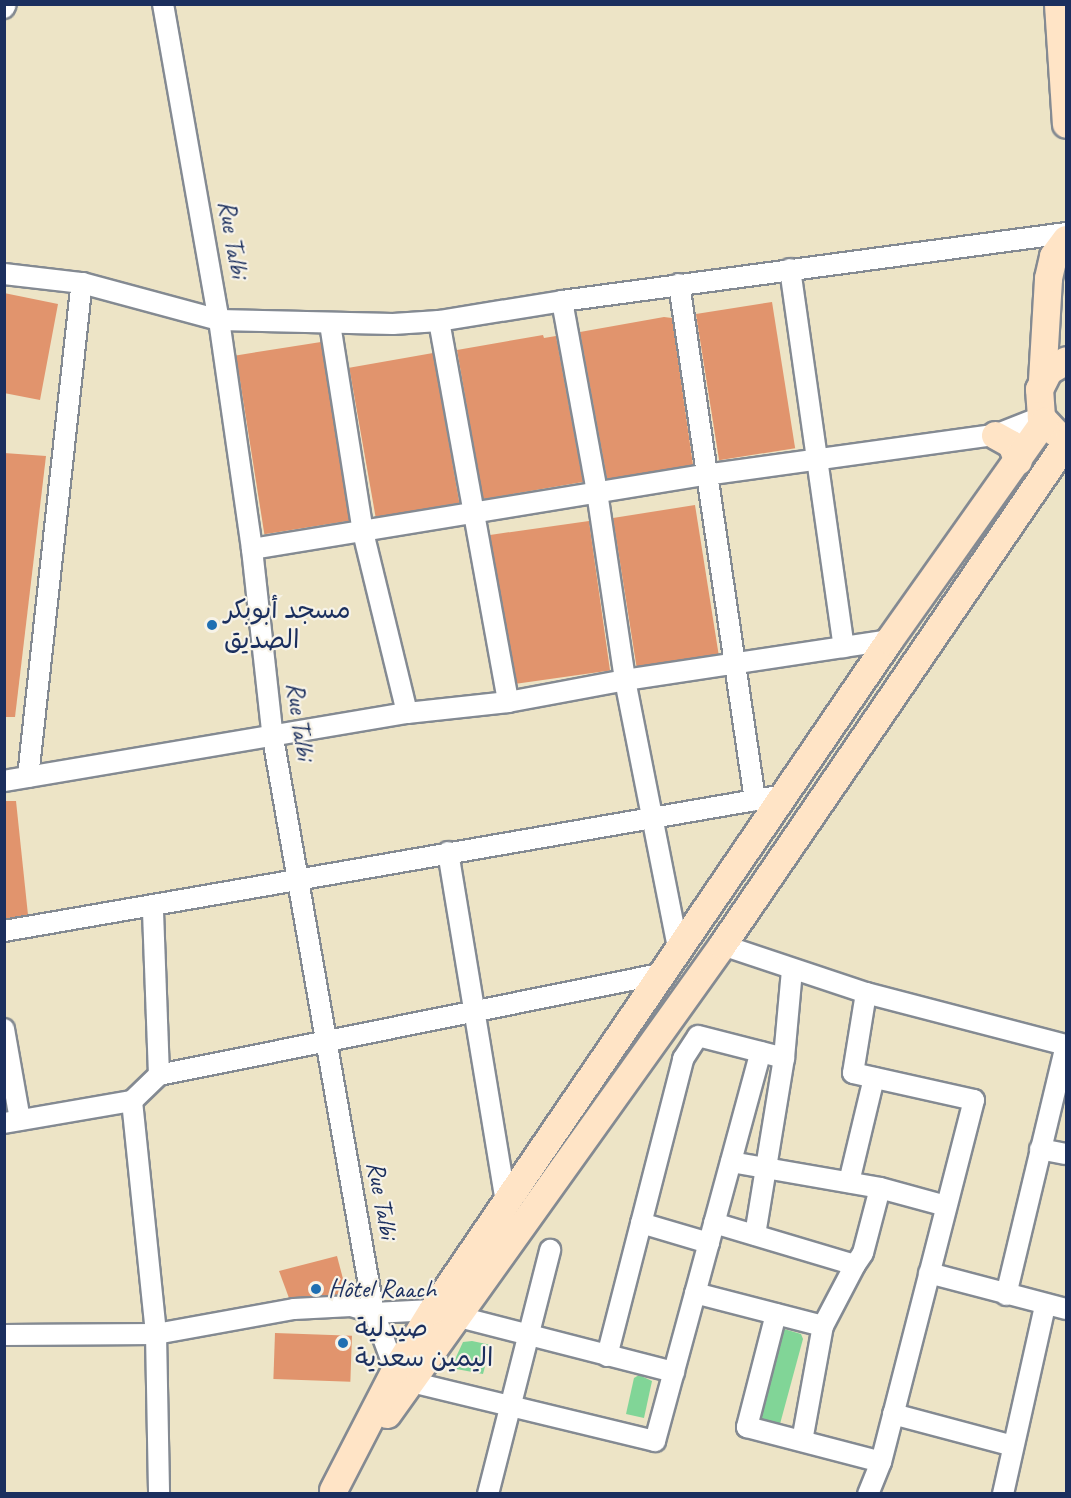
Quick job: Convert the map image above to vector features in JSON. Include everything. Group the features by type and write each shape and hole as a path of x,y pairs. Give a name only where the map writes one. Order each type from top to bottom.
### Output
{"street":[{"name":"Rue Talbi","path":"163,4 219,320 252,549 273,738 301,881 374,1313 403,1376"},
{"path":"1058,4 1066,124"},
{"path":"4,274 82,283 219,320 330,324 440,321 679,284 1066,233"},
{"path":"339,1492 403,1376 444,1314 722,945 1066,440 1043,419 1038,398 1042,380 1048,278 1053,256 1066,239"},
{"path":"790,269 820,458 844,647"},
{"path":"28,777 82,283"},
{"path":"679,284 705,475 755,800"},
{"path":"562,301 597,492 625,680 678,948"},
{"path":"440,321 508,702"},
{"path":"330,324 363,532 407,713"},
{"path":"1042,380 1066,360"},
{"path":"252,549 705,475 995,435 1043,419"},
{"path":"444,1314 506,1201 889,640 1018,461 1043,419"},
{"path":"995,435 1011,444 1018,461"},
{"path":"4,781 273,738 407,713 508,702 625,680 889,640"},
{"path":"4,931 153,908 448,852 784,795"},
{"path":"448,852 506,1201"},
{"path":"153,908 159,1075"},
{"path":"722,945 866,993 1066,1045 1006,1295"},
{"path":"755,1235 784,1058 792,970"},
{"path":"4,1029 12,1122 132,1101 159,1075 328,1043 660,974"},
{"path":"866,993 853,1073 974,1100 881,1462 868,1494"},
{"path":"607,1356 683,1059 698,1036 784,1058"},
{"path":"403,1376 510,1406 656,1441 761,1052"},
{"path":"849,1182 874,1078"},
{"path":"132,1101 156,1334 159,1494"},
{"path":"1040,1149 1066,1154"},
{"path":"731,1162 767,1166 880,1188 946,1206"},
{"path":"802,1441 823,1326 863,1253 880,1188"},
{"path":"641,1223 709,1243"},
{"path":"714,1223 855,1265"},
{"path":"488,1494 550,1250"},
{"path":"929,1273 1045,1306 1066,1309"},
{"path":"695,1293 823,1326"},
{"path":"4,1335 156,1334 294,1309 351,1306 374,1313 444,1314 674,1372"},
{"path":"1003,1494 1045,1306"},
{"path":"776,1314 747,1427 881,1462"},
{"path":"893,1414 1013,1446"}],"green space":[{"path":"784,1329 801,1334 803,1339 780,1424 762,1419 762,1413 780,1334"},
{"path":"472,1341 491,1345 483,1374 451,1368 463,1342"},
{"path":"639,1375 652,1381 644,1418 626,1414 634,1378"}],"building":[{"path":"4,293 58,304 40,400 4,393"},
{"path":"772,302 795,448 719,460 696,314"},
{"path":"664,317 672,318 693,465 607,479 580,332"},
{"path":"543,335 544,338 556,336 583,482 483,499 457,350"},
{"path":"321,342 349,521 264,534 236,355"},
{"path":"433,353 459,503 376,517 349,368"},
{"path":"4,453 46,456 15,717 4,717"},
{"path":"695,505 719,654 637,667 613,518"},
{"path":"589,521 610,671 511,684 490,535"},
{"path":"4,801 16,801 28,915 4,919"},
{"name":"Hôtel Raach","path":"337,1256 347,1294 289,1298 279,1271"},
{"path":"275,1333 352,1336 350,1382 273,1379"}],"place":[{"name":"مسجد أبوبكر الصديق","path":"212,625"},
{"name":"Hôtel Raach","path":"316,1289"},
{"name":"صيدلية اليمين سعدية","path":"343,1343"}]}
